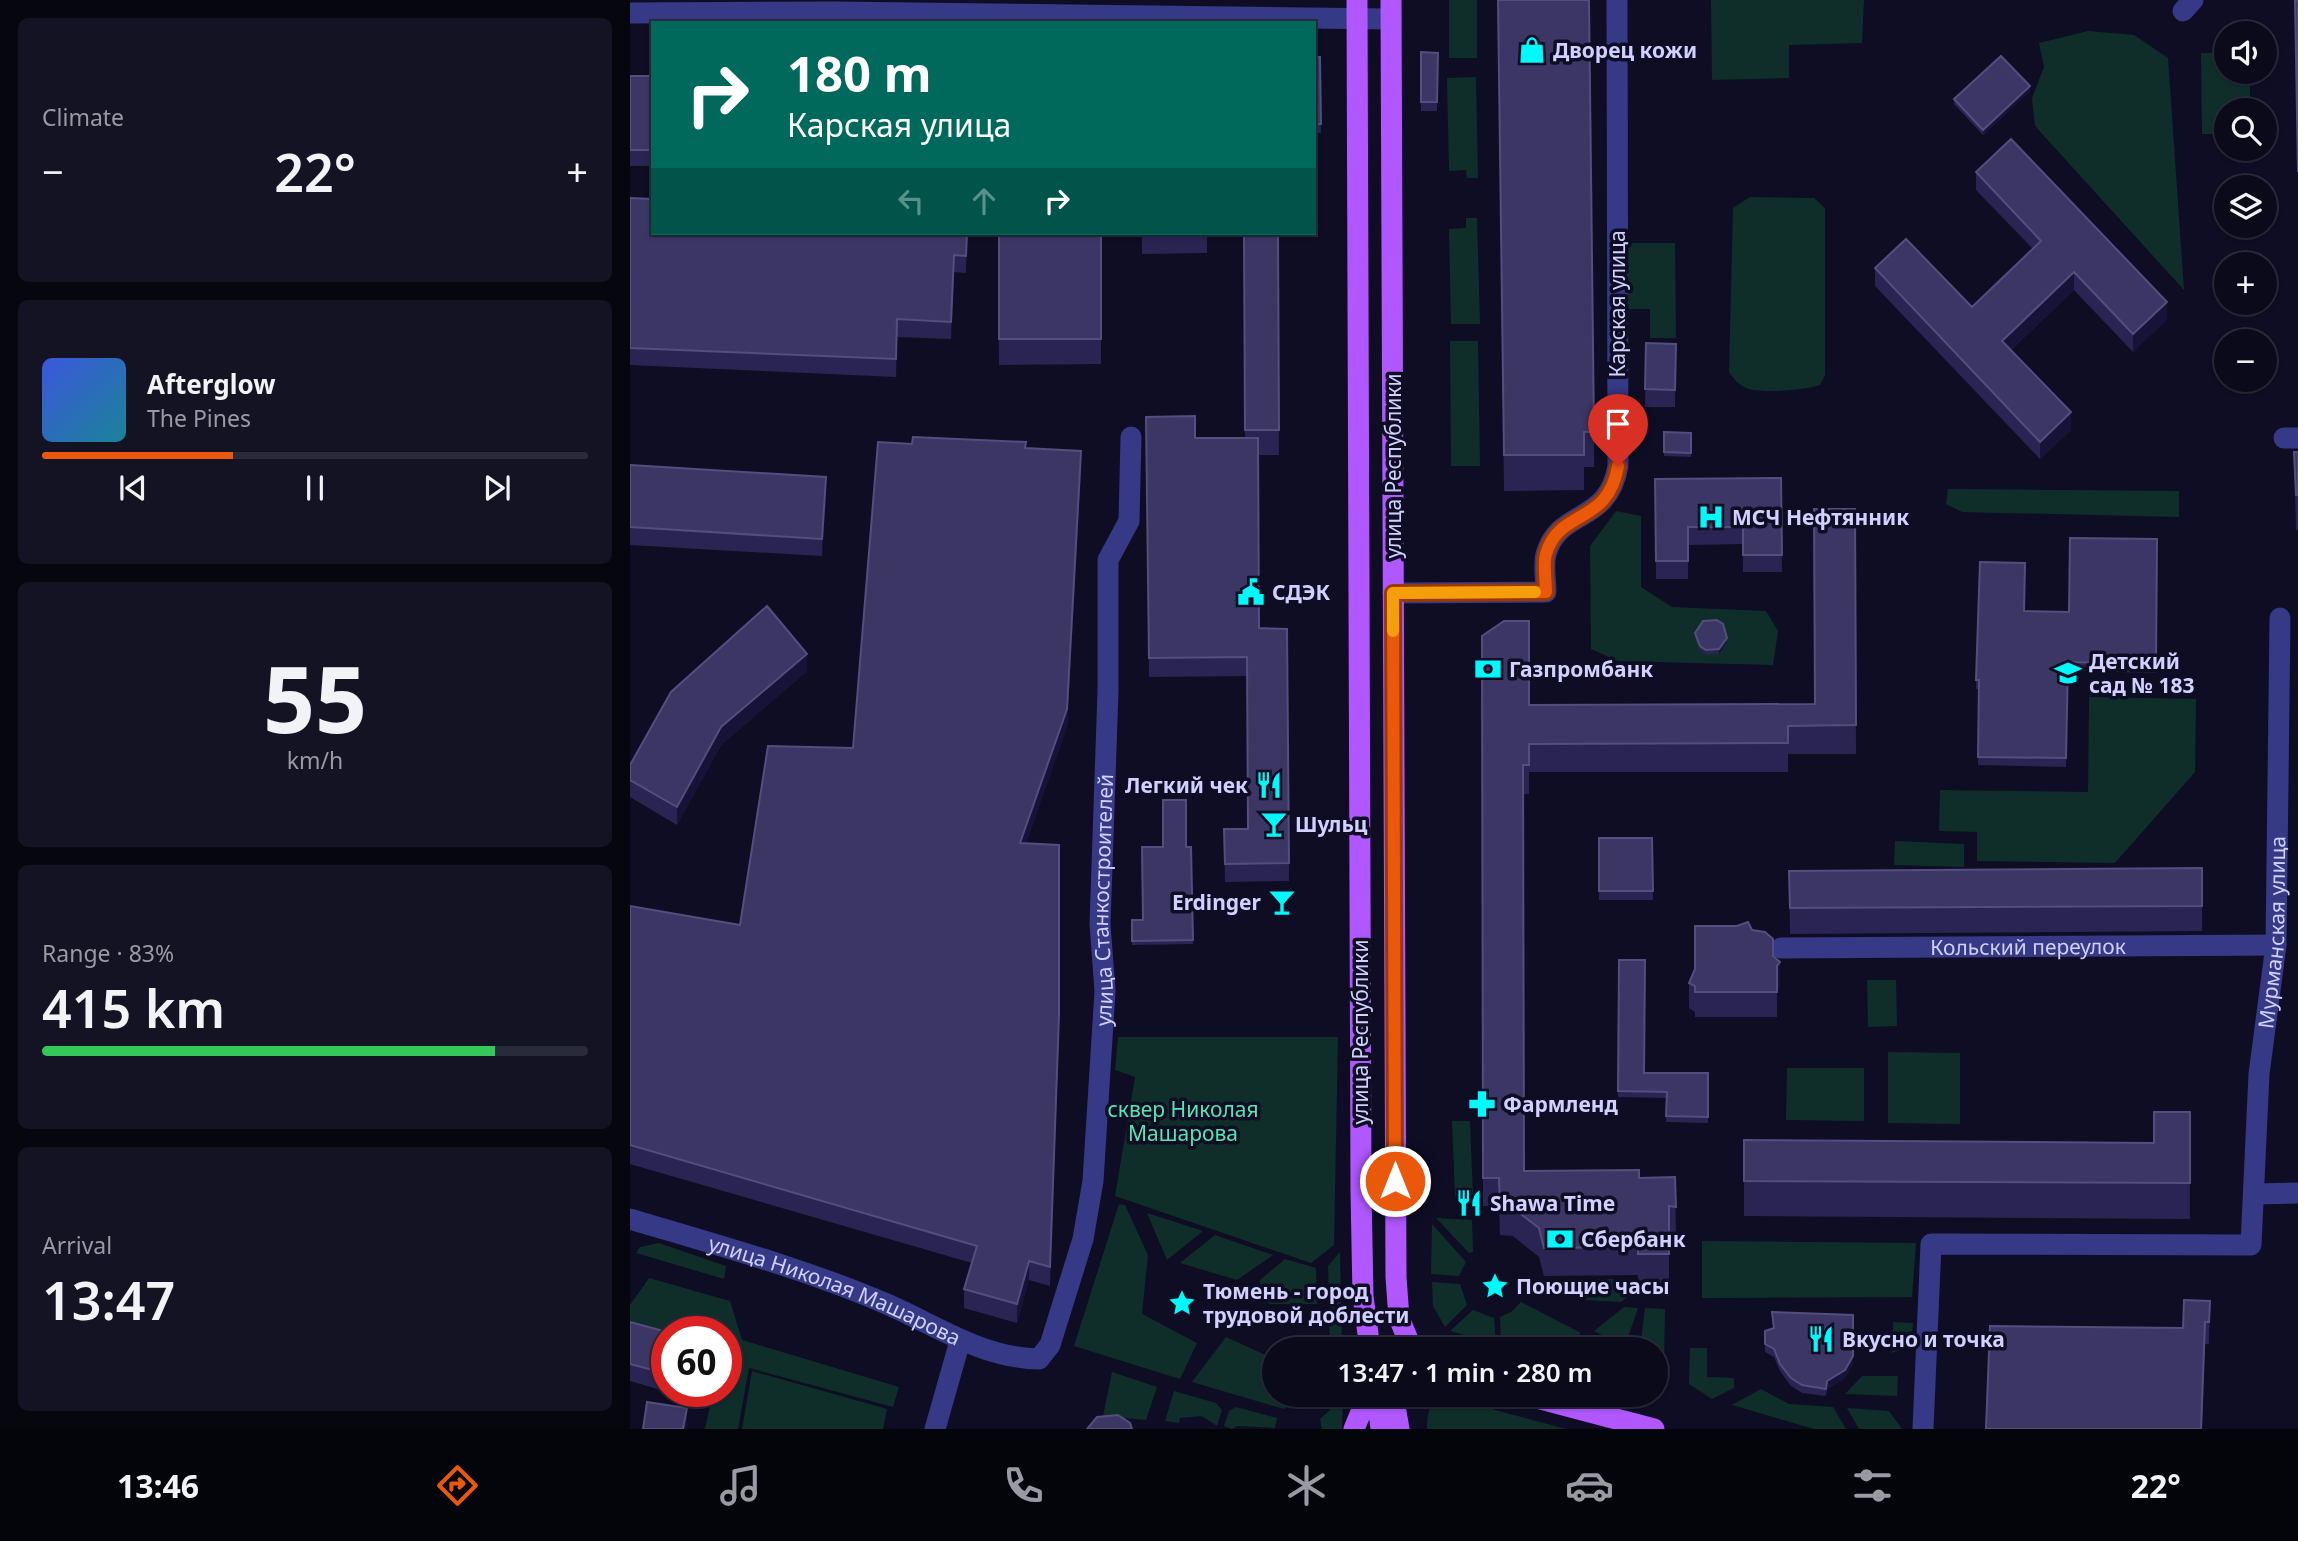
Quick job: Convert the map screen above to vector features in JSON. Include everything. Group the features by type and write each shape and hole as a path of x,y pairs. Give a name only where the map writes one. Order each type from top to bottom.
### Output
{"main road":[{"name":"улица Республики","path":"1391,9 1396,1277 1399,1318 1407,1337"},
{"name":"улица Республики","path":"1357,10 1361,1191 1363,1296 1368,1337"},
{"path":"1353,1429 1363,1407"},
{"path":"1378,1407 1381,1429"},
{"path":"1395,1407 1399,1429"},
{"path":"1571,1407 1654,1429"}],"street":[{"name":"Карская улица","path":"1393,593 1546,592 1546,556 1554,537 1567,524 1605,501 1615,486 1618,466 1617,0"},
{"path":"630,13 835,6 1391,9"},
{"name":"улица Станкостроителей","path":"1039,1359 1050,1345 1080,1250 1093,1181 1105,991 1100,924 1108,691 1108,560 1129,521 1131,437"},
{"name":"Мурманская улица","path":"1923,1429 1931,1244 2251,1245 2259,1074 2276,945 2280,618"},
{"name":"Кольский переулок","path":"1782,948 2276,945"},
{"path":"2255,1194 2298,1193"},
{"name":"улица Николая Машарова","path":"630,1219 760,1258 889,1305 960,1341 1016,1359 1039,1359"},
{"path":"935,1429 960,1341"}],"green space":[{"path":"1449,0 1477,0 1477,58 1449,58"},
{"path":"1711,0 1864,0 1862,43 1789,45 1789,78 1712,80"},
{"path":"2088,31 2134,35 2168,58 2184,290 2035,126 2032,98 2044,67 2039,43"},
{"path":"2201,53 2214,53 2214,84 2250,84 2250,98 2214,98 2214,134 2202,134"},
{"path":"1476,77 1478,178 1467,178 1466,170 1449,171 1447,78"},
{"path":"1750,197 1814,198 1825,208 1825,375 1820,385 1783,391 1753,390 1741,385 1729,372 1733,208"},
{"path":"1466,218 1477,218 1480,324 1451,324 1449,229 1466,228"},
{"path":"1621,243 1675,243 1676,338 1650,338 1650,309 1621,309"},
{"path":"1450,341 1478,341 1480,466 1451,466"},
{"path":"1948,489 2179,491 2179,517 1962,512 1946,504"},
{"path":"1616,511 1641,516 1641,587 1672,607 1766,611 1778,631 1773,665 1618,661 1591,649 1590,546"},
{"path":"2089,697 2196,699 2195,772 2115,863 1977,861 1977,832 1939,831 1940,790 2088,792"},
{"path":"1895,841 1964,844 1964,867 1894,865"},
{"path":"1867,980 1896,980 1897,1026 1868,1027"},
{"name":"сквер Николая Машарова","path":"1118,1037 1338,1037 1334,1245 1311,1263 1115,1196 1135,1077 1115,1070"},
{"path":"1888,1052 1960,1053 1960,1124 1888,1123"},
{"path":"1787,1068 1864,1068 1864,1121 1786,1120"},
{"path":"1452,1121 1470,1121 1473,1196 1455,1197"},
{"path":"1119,1204 1125,1205 1148,1255 1142,1314 1197,1343 1180,1379 1074,1346"},
{"path":"1147,1213 1203,1231 1167,1260"},
{"path":"1436,1218 1472,1220 1473,1252 1469,1253"},
{"path":"1432,1224 1466,1262 1459,1276 1431,1274"},
{"path":"1215,1235 1273,1255 1237,1280 1180,1263"},
{"path":"1702,1241 1916,1243 1912,1297 1702,1298"},
{"path":"659,1243 726,1266 724,1279 636,1253 640,1247"},
{"path":"1340,1252 1342,1337 1330,1337 1328,1266"},
{"path":"1285,1259 1316,1268 1317,1304 1269,1304 1260,1296 1260,1280"},
{"path":"649,1278 730,1301 735,1316 651,1316 651,1334 630,1327 630,1305"},
{"path":"1584,1279 1631,1279 1631,1294 1621,1302 1583,1300"},
{"path":"1432,1282 1460,1284 1467,1305 1445,1327 1433,1306"},
{"path":"1521,1302 1581,1333 1576,1337 1501,1337 1500,1317 1511,1312"},
{"path":"1624,1307 1638,1308 1628,1337 1606,1337 1594,1331"},
{"path":"1645,1308 1665,1309 1665,1337 1641,1337"},
{"path":"1473,1310 1494,1318 1495,1337 1471,1337 1450,1331"},
{"path":"1893,1322 1913,1323 1911,1346 1892,1353"},
{"path":"1226,1337 1262,1354 1262,1403 1192,1382"},
{"path":"742,1340 899,1387 893,1407 749,1368 742,1407"},
{"path":"1690,1348 1707,1348 1707,1377 1734,1378 1734,1388 1712,1399 1689,1384"},
{"path":"752,1371 887,1409 883,1429 742,1429"},
{"path":"1112,1372 1157,1387 1146,1420 1103,1416"},
{"path":"1862,1376 1898,1376 1897,1396 1845,1394"},
{"path":"1761,1389 1789,1404 1833,1407 1846,1429 1814,1429 1732,1405"},
{"path":"1174,1391 1216,1403 1222,1410 1217,1426 1202,1416 1180,1418 1179,1423 1165,1421"},
{"path":"710,1407 742,1407 738,1429 705,1429"},
{"path":"1236,1407 1277,1418 1275,1428 1237,1426 1232,1429 1224,1426 1229,1411"},
{"path":"1343,1407 1342,1429 1322,1429 1320,1419 1332,1408"},
{"path":"1432,1407 1484,1407 1566,1429 1427,1429"},
{"path":"1847,1408 1889,1411 1902,1429 1859,1429"}],"building":[{"path":"1498,0 1589,0 1594,432 1584,432 1584,455 1504,455"},
{"path":"2295,0 2298,0 2298,172"},
{"path":"1421,52 1438,53 1437,102 1421,102"},
{"path":"2001,56 2030,86 1983,130 1954,99"},
{"path":"1316,57 1320,57 1321,124 1316,124"},
{"path":"630,76 651,76 651,150 630,150"},
{"path":"2011,139 2167,302 2133,334 2074,272 2002,341 2071,412 2040,442 1875,268 1906,239 1972,307 2041,241 1976,172"},
{"path":"630,198 651,199 651,235 967,235 966,256 954,255 951,322 897,319 896,359 630,348"},
{"path":"999,235 1101,235 1101,339 999,339"},
{"path":"1244,235 1278,236 1279,430 1245,430"},
{"path":"1646,343 1676,344 1675,390 1645,389"},
{"path":"1195,416 1195,438 1258,438 1259,628 1287,629 1289,863 1225,864 1224,829 1248,829 1247,657 1149,658 1146,417"},
{"path":"1664,432 1691,433 1691,453 1664,452"},
{"path":"913,437 1026,442 1025,448 1081,451 1067,709 1020,843 1059,845 1059,1015 1050,1267 1029,1261 1017,1304 964,1289 977,1246 630,1145 630,906 740,925 768,746 853,748 878,442 912,444"},
{"path":"2294,452 2298,452 2298,495 2296,495"},
{"path":"630,465 826,477 822,539 630,527"},
{"path":"1781,478 1782,555 1743,555 1743,527 1688,527 1688,561 1656,561 1655,479"},
{"path":"1814,509 1855,509 1856,725 1788,726 1788,743 1529,744 1529,765 1523,765 1524,1171 1639,1170 1639,1178 1675,1177 1676,1207 1669,1206 1669,1254 1638,1254 1638,1247 1544,1248 1539,1228 1513,1208 1500,1207 1499,1178 1483,1178 1482,636 1504,621 1529,621 1529,705 1815,704"},
{"path":"2070,538 2157,539 2156,664 2068,662 2066,758 1978,757 1979,680 1976,680 1980,562 2025,563 2024,611 2069,612"},
{"path":"767,606 807,654 721,727 677,807 630,780 630,765 671,692"},
{"path":"1717,620 1723,624 1727,638 1719,649 1706,650 1700,646 1695,633 1703,621"},
{"path":"1163,800 1186,800 1186,847 1191,847 1193,940 1132,941 1132,920 1143,920 1142,847 1163,847"},
{"path":"1599,838 1652,838 1653,891 1599,891"},
{"path":"2202,868 2202,906 1790,908 1789,871"},
{"path":"1748,922 1752,930 1765,932 1773,939 1773,956 1780,962 1777,966 1777,992 1695,992 1695,986 1689,983 1695,969 1695,926 1737,926"},
{"path":"1619,960 1645,960 1644,1073 1708,1073 1708,1117 1666,1116 1667,1092 1618,1091"},
{"path":"2154,1112 2190,1112 2190,1183 1744,1181 1744,1140 2154,1143"},
{"path":"2184,1300 2210,1301 2209,1322 2205,1322 2201,1429 1986,1429 1990,1326 2183,1328"},
{"name":"Вкусно и точка","path":"1772,1312 1853,1315 1853,1356 1845,1370 1827,1381 1826,1389 1802,1385 1791,1378 1780,1364 1774,1349 1765,1344 1765,1331 1774,1328"},
{"path":"630,1322 651,1328 651,1370 630,1364"},
{"path":"647,1402 651,1403 651,1407 687,1408 683,1429 643,1429"},
{"path":"1118,1415 1130,1423 1132,1429 1087,1429 1097,1417"}],"slow traffic":[{"path":"1393,631 1393,593 1535,592"}],"place":[{"name":"Дворец кожи","path":"1532,50"},
{"name":"МСЧ Нефтянник","path":"1711,517"},
{"name":"СДЭК","path":"1251,592"},
{"name":"Газпромбанк","path":"1488,669"},
{"name":"Детский сад № 183","path":"2068,673"},
{"name":"Легкий чек","path":"1269,785"},
{"name":"Шульц","path":"1274,824"},
{"name":"Erdinger","path":"1282,902"},
{"name":"Фармленд","path":"1482,1104"},
{"name":"Shawa Time","path":"1469,1203"},
{"name":"Сбербанк","path":"1560,1239"},
{"name":"Поющие часы","path":"1495,1286"},
{"name":"Тюмень - город трудовой доблести","path":"1182,1303"},
{"name":"Вкусно и точка","path":"1821,1339"}],"route":[{"path":"1395,1181 1393,593 1546,592 1546,556 1554,537 1567,524 1605,501 1615,486 1618,466"}]}
